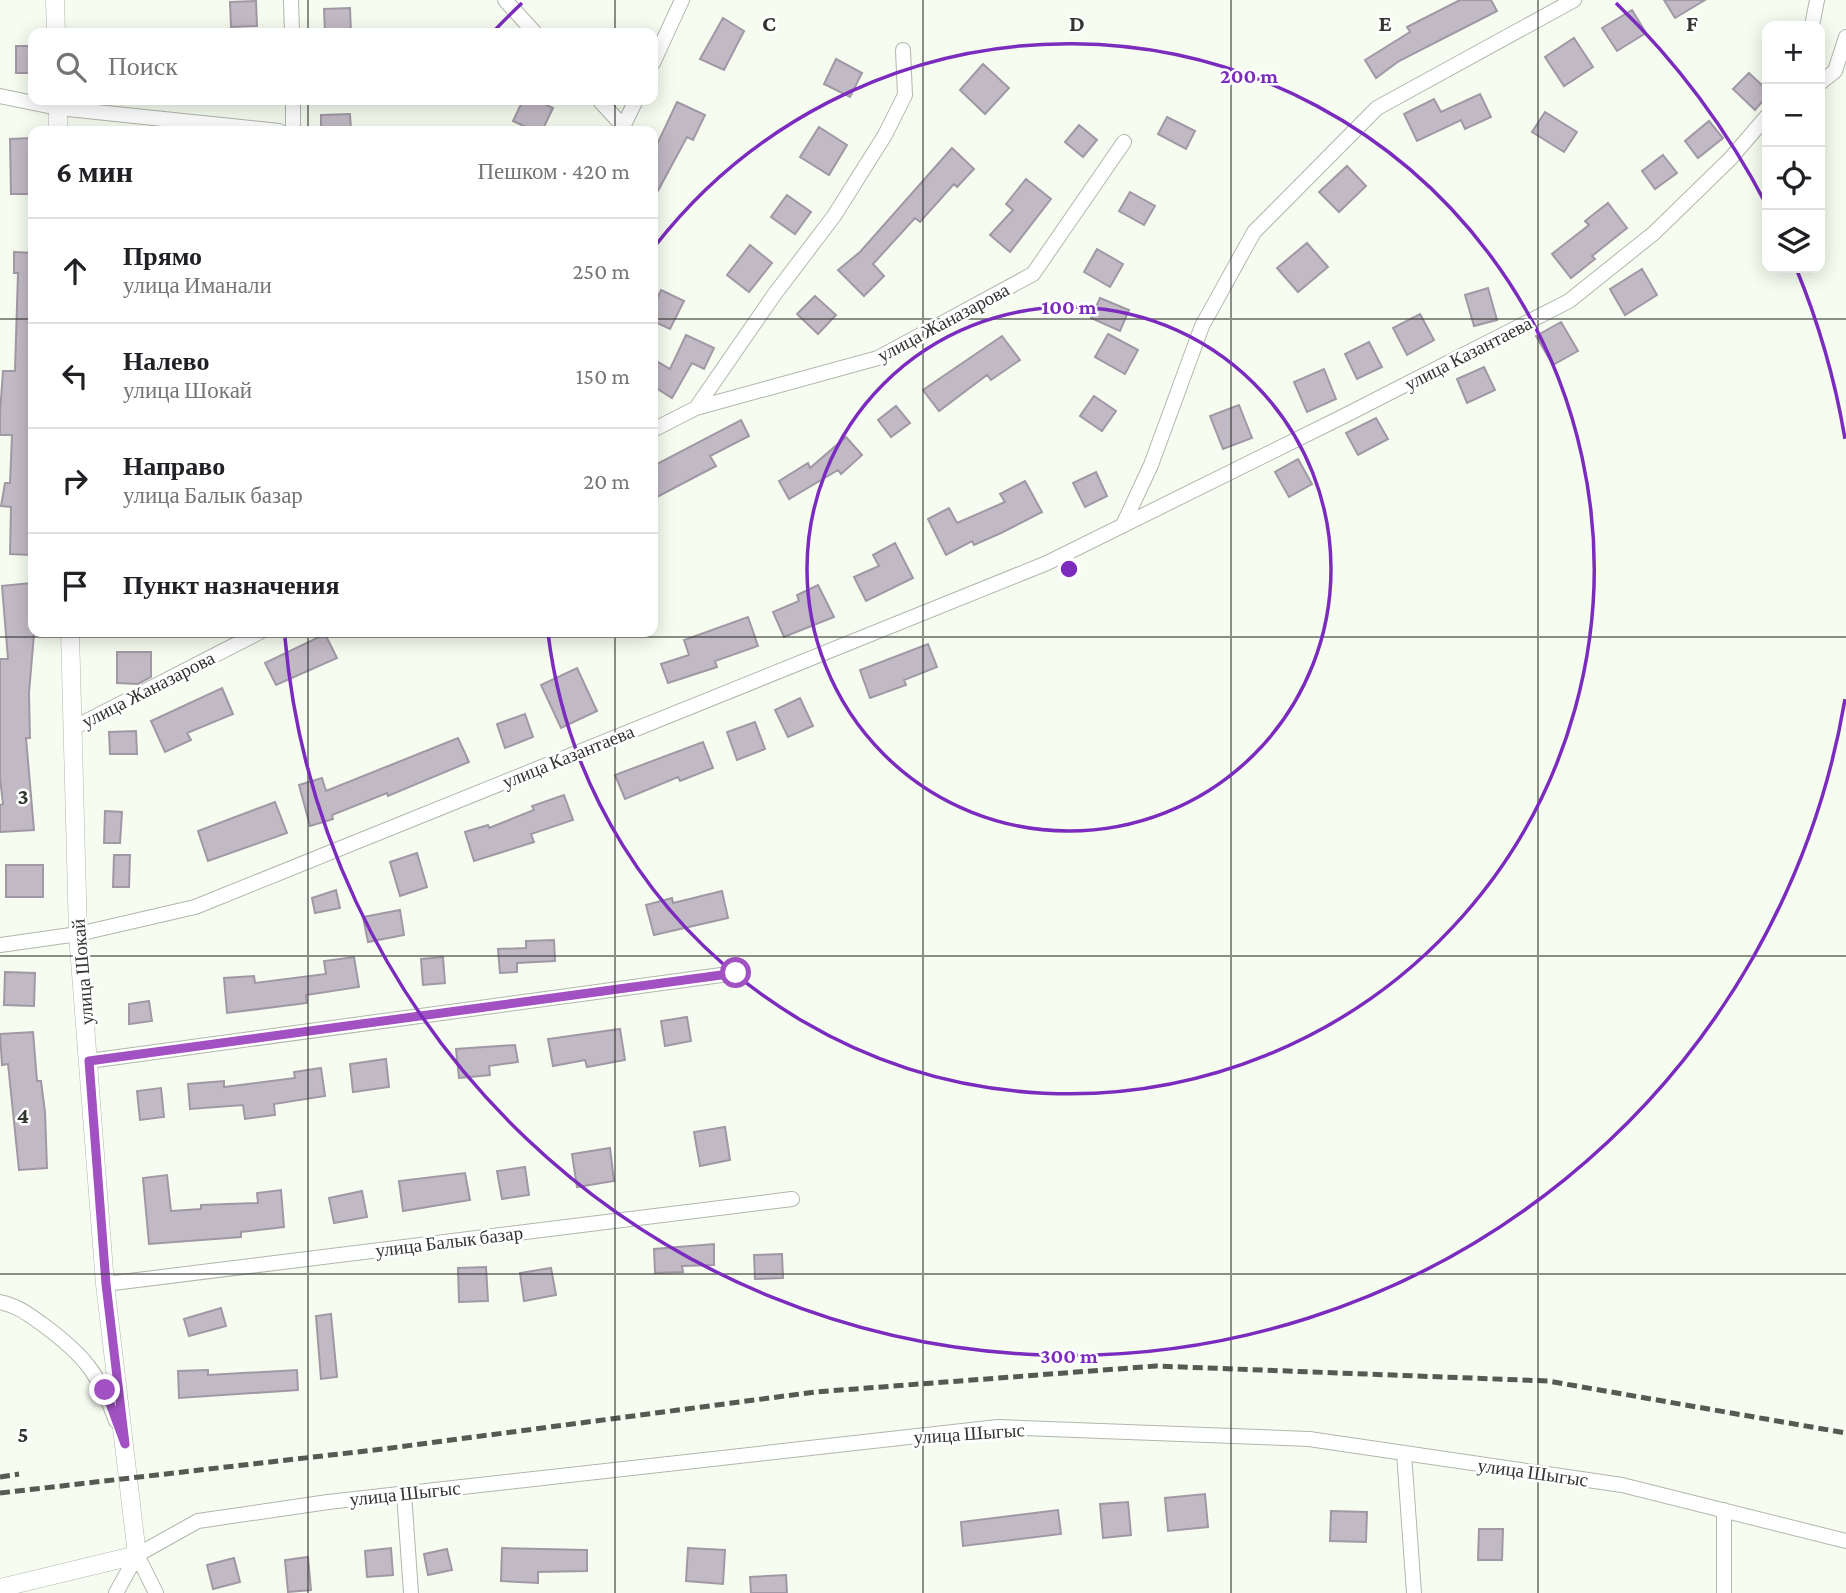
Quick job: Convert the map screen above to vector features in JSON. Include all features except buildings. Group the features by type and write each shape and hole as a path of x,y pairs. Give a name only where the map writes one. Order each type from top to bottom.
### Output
{"street":[{"path":"55,0 56,28"},
{"path":"291,0 292,28"},
{"path":"505,0 530,28"},
{"path":"658,52 682,0"},
{"path":"1123,525 1151,466 1202,326 1254,232 1377,108 1574,0"},
{"path":"1813,21 1817,0"},
{"path":"1825,79 1835,71 1846,37"},
{"name":"улица Жаназарова","path":"696,408 774,295 834,216 885,135 905,94 903,50"},
{"path":"0,96 28,100"},
{"path":"58,105 58,126"},
{"path":"66,105 238,126"},
{"path":"293,105 293,126"},
{"path":"602,105 620,126"},
{"path":"623,126 634,105"},
{"name":"улица Казантаева","path":"0,945 78,934 195,907 1048,563 1569,301 1654,233 1730,159 1762,122"},
{"path":"1730,159 1762,132"},
{"name":"улица Жаназарова","path":"658,427 696,408 878,358 1033,274 1124,142"},
{"name":"улица Шокай","path":"70,637 78,934 106,1284 137,1555"},
{"name":"улица Жаназарова","path":"73,728 250,637"},
{"path":"89,1061 736,973"},
{"name":"улица Балык базар","path":"106,1284 792,1199"},
{"path":"0,1302 16,1306 76,1349 105,1390 125,1444"},
{"name":"улица Шыгыс","path":"137,1555 198,1521 404,1493 998,1427 1309,1439 1622,1485 1846,1541"},
{"path":"1404,1453 1414,1593"},
{"path":"404,1493 411,1593"},
{"path":"1724,1510 1724,1593"},
{"path":"0,1588 137,1555"},
{"path":"116,1593 137,1555"},
{"path":"137,1555 156,1593"}],"railway":[{"path":"0,1493 383,1449 815,1392 1156,1366 1548,1381 1846,1433"},
{"path":"0,1477 19,1474"}],"route":[{"path":"105,1390 125,1444 106,1284 89,1061 736,973"}]}
